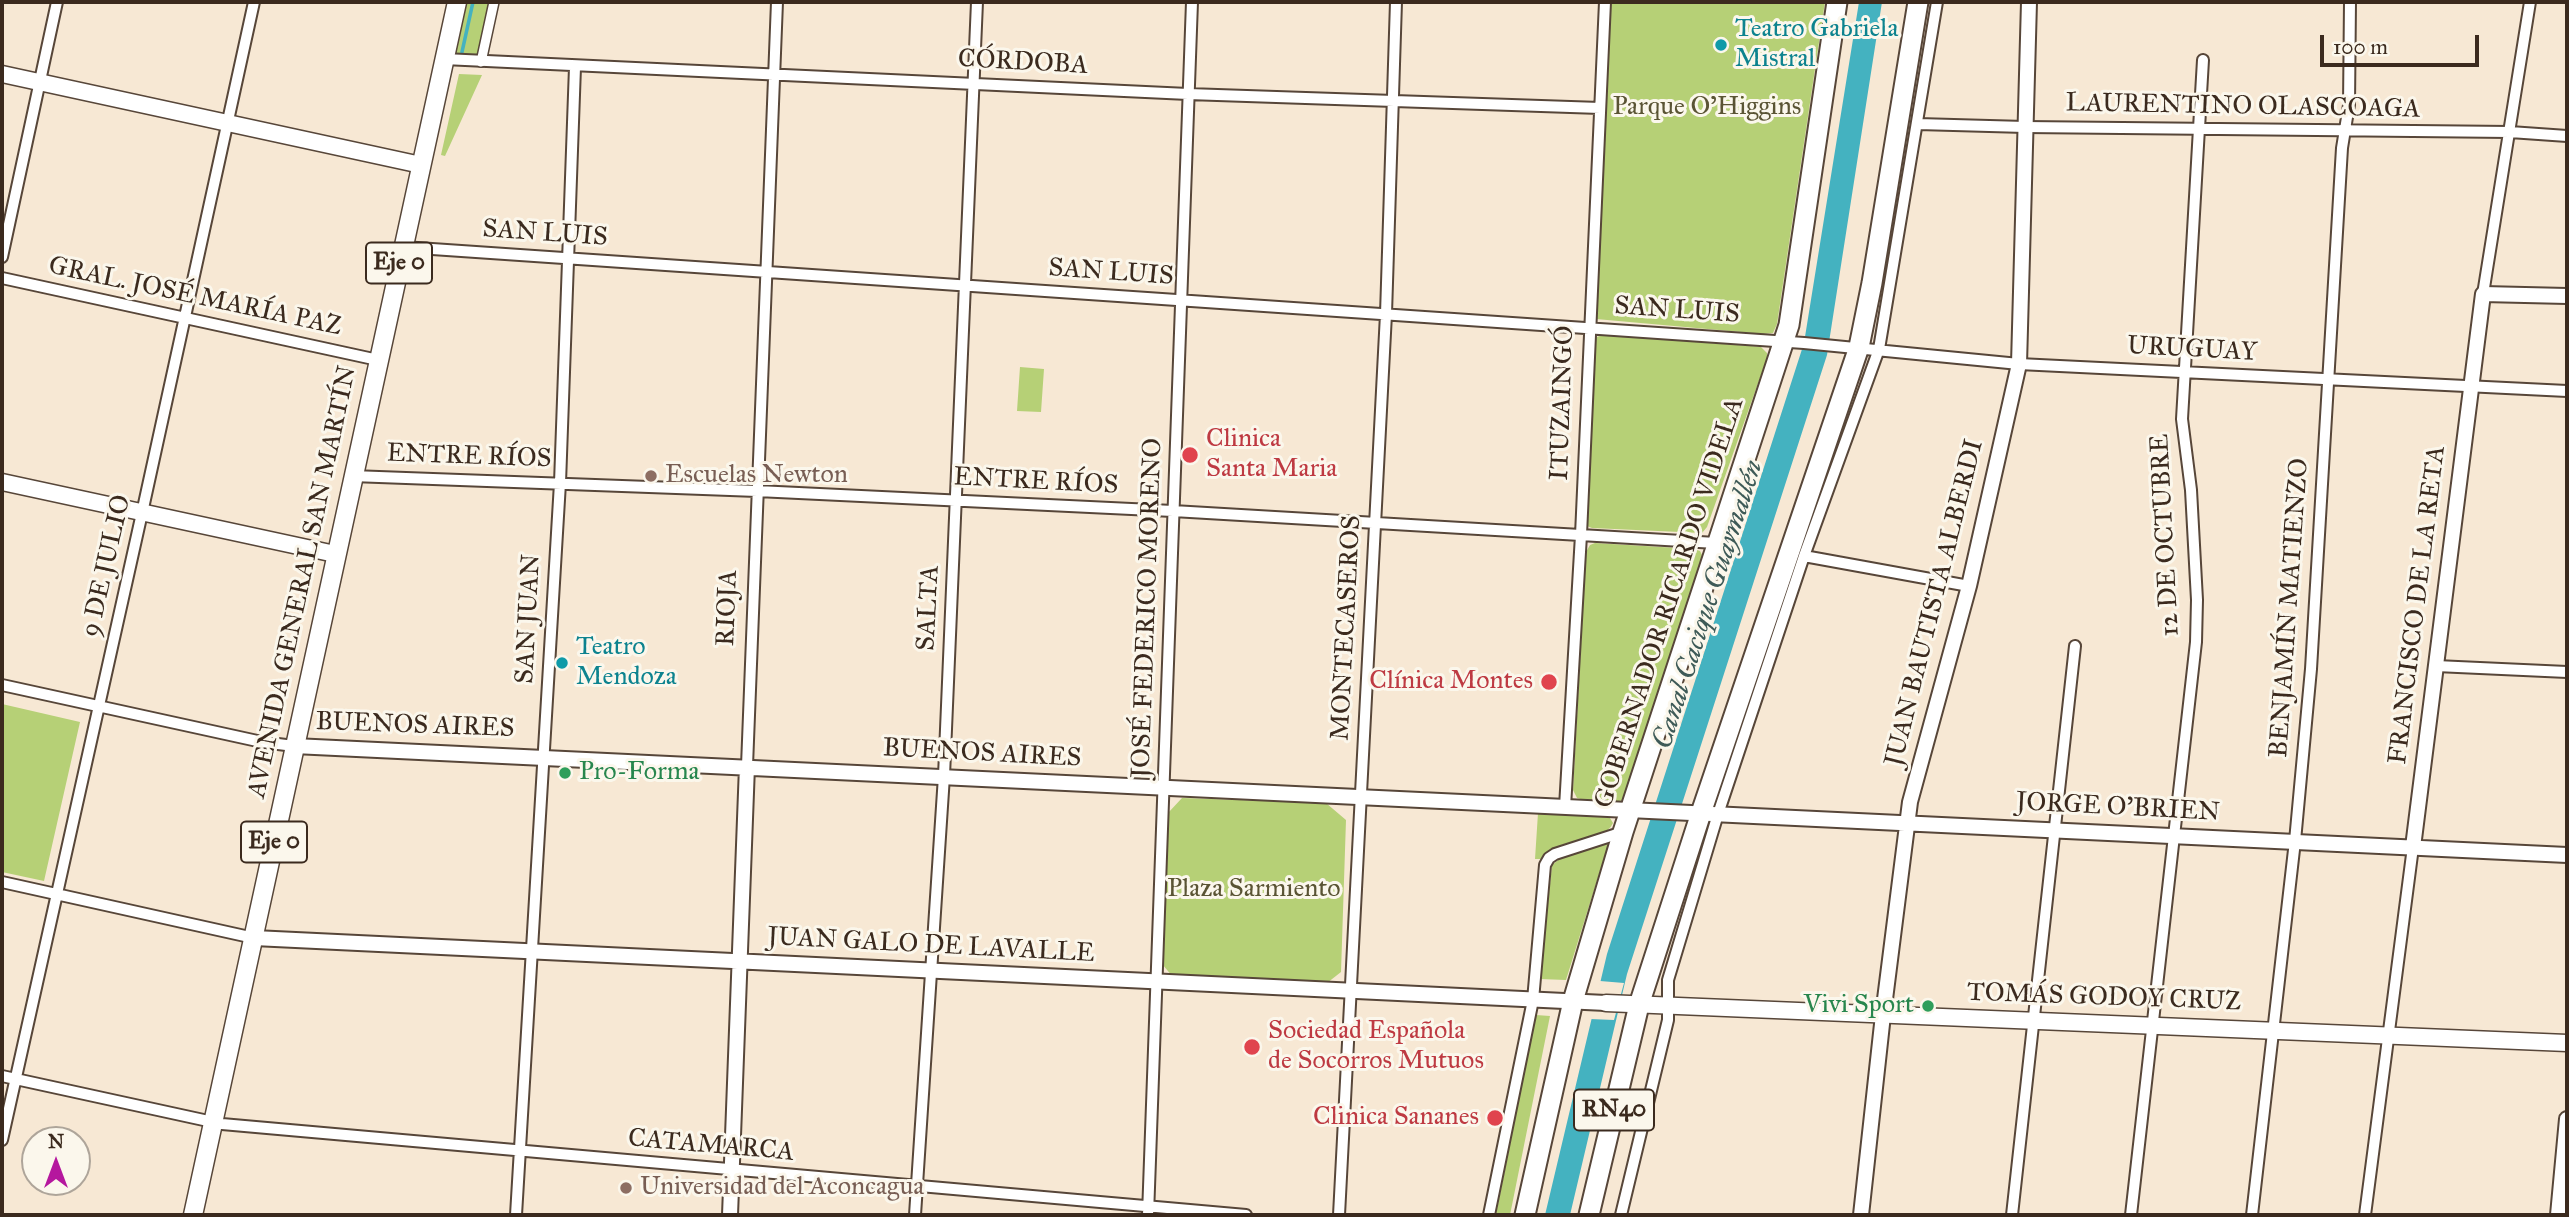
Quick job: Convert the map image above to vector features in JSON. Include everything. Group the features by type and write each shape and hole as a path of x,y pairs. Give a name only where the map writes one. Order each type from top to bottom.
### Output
{"highway":[{"name":"GOBERNADOR RICARDO VIDELA","path":"1525,1215 1573,1001 1623,832 1793,309 1837,2"},
{"name":"RN40","path":"1589,1215 1614,1003 1709,814 1869,348 1870,294 1918,2"}],"main road":[{"name":"AVENIDA GENERAL SAN MARTÍN","path":"193,1215 457,2"},
{"path":"2,74 421,165"},
{"path":"2,482 335,554"},
{"name":"TOMÁS GODOY CRUZ","path":"1614,1003 2567,1043"}],"street":[{"path":"2,257 57,2"},
{"name":"9 DE JULIO","path":"2,1140 254,2"},
{"path":"481,62 495,2"},
{"name":"RIOJA","path":"730,1215 777,2"},
{"name":"SALTA","path":"915,1215 929,971 944,776 977,2"},
{"name":"JOSÉ FEDERICO MORENO","path":"1148,1211 1192,2"},
{"name":"MONTECASEROS","path":"1339,1215 1385,314 1396,2"},
{"name":"ITUZAINGÓ","path":"1565,807 1581,535 1605,2"},
{"path":"1621,1215 1668,1020 1668,980 1709,814 1804,556 1869,348 1918,124 1937,2"},
{"name":"JUAN BAUTISTA ALBERDI","path":"1861,1215 1910,802 1969,586 2019,364 2029,2"},
{"name":"BENJAMÍN MATIENZO","path":"2252,1215 2295,841 2311,669 2327,379 2350,83 2350,2"},
{"name":"FRANCISCO DE LA RETA","path":"2365,1215 2470,386 2530,2"},
{"name":"CÓRDOBA","path":"444,59 973,84 1600,108"},
{"name":"12 DE OCTUBRE","path":"2131,1215 2196,642 2197,600 2191,490 2182,419 2203,60"},
{"name":"SAN JUAN","path":"516,1215 560,482 575,66"},
{"name":"LAURENTINO OLASCOAGA","path":"1918,124 2345,132 2510,132 2567,136"},
{"name":"SAN LUIS","path":"403,247 1810,343"},
{"name":"GRAL. JOSÉ MARÍA PAZ","path":"2,278 377,360"},
{"path":"2483,294 2567,296"},
{"name":"URUGUAY","path":"1810,343 2019,364 2567,391"},
{"name":"ENTRE RÍOS","path":"352,476 560,482 1173,511 1716,543"},
{"path":"1804,556 1969,586"},
{"path":"2012,1215 2075,646"},
{"path":"2436,666 2567,672"},
{"path":"2,685 262,742 295,746"},
{"name":"BUENOS AIRES","path":"295,746 1666,812"},
{"name":"JORGE O'BRIEN","path":"1666,812 2175,834 2567,855"},
{"path":"1489,1215 1533,1000 1547,861 1551,856 1564,851 1623,832"},
{"path":"2,882 254,938"},
{"name":"JUAN GALO DE LAVALLE","path":"254,938 1614,1003"},
{"name":"CATAMARCA","path":"2,1076 213,1123 1148,1211 1246,1215"},
{"path":"2558,1215 2567,1119"}],"green space":[{"path":"457,2 494,2 481,62 444,59"},
{"name":"Parque O'Higgins","path":"1610,2 1825,2 1777,324 1773,333 1596,319"},
{"path":"459,74 482,75 445,156 441,155"},
{"path":"1602,335 1761,347 1767,353 1707,527 1702,533 1587,526 1594,342"},
{"path":"1020,367 1044,369 1041,412 1017,411"},
{"path":"1595,543 1694,549 1702,555 1627,798 1610,802 1577,798 1573,790 1586,552 1590,545"},
{"path":"2,704 80,722 44,881 2,872"},
{"name":"Plaza Sarmiento","path":"1182,798 1326,803 1346,820 1341,972 1327,983 1173,977 1162,964 1168,813"},
{"path":"1538,813 1604,817 1610,818 1613,823 1599,835 1556,847 1541,859 1535,859"},
{"path":"1609,842 1566,980 1540,979 1552,865 1562,857"},
{"path":"1536,1015 1550,1016 1510,1215 1496,1214"}],"water":[{"path":"1859,2 1882,2 1827,355 1627,974 1570,1215 1545,1215 1607,954 1804,343"}],"pier":[{"path":"1600,981 1624,983 1614,1020 1590,1019"}],"waterway":[{"path":"462,52 473,2"}],"place":[{"name":"Teatro Gabriela Mistral","path":"1721,45"},
{"name":"Clinica Santa Maria","path":"1190,455"},
{"name":"Escuelas Newton","path":"651,476"},
{"name":"Teatro Mendoza","path":"562,663"},
{"name":"Clínica Montes","path":"1549,682"},
{"name":"Pro-Forma","path":"565,773"},
{"name":"Vivi Sport","path":"1928,1006"},
{"name":"Sociedad Española de Socorros Mutuos","path":"1252,1047"},
{"name":"Clinica Sananes","path":"1495,1118"},
{"name":"Universidad del Aconcagua","path":"626,1188"}],"water label":[{"name":"Canal Cacique Guaymallén","path":"1709,605"}]}
